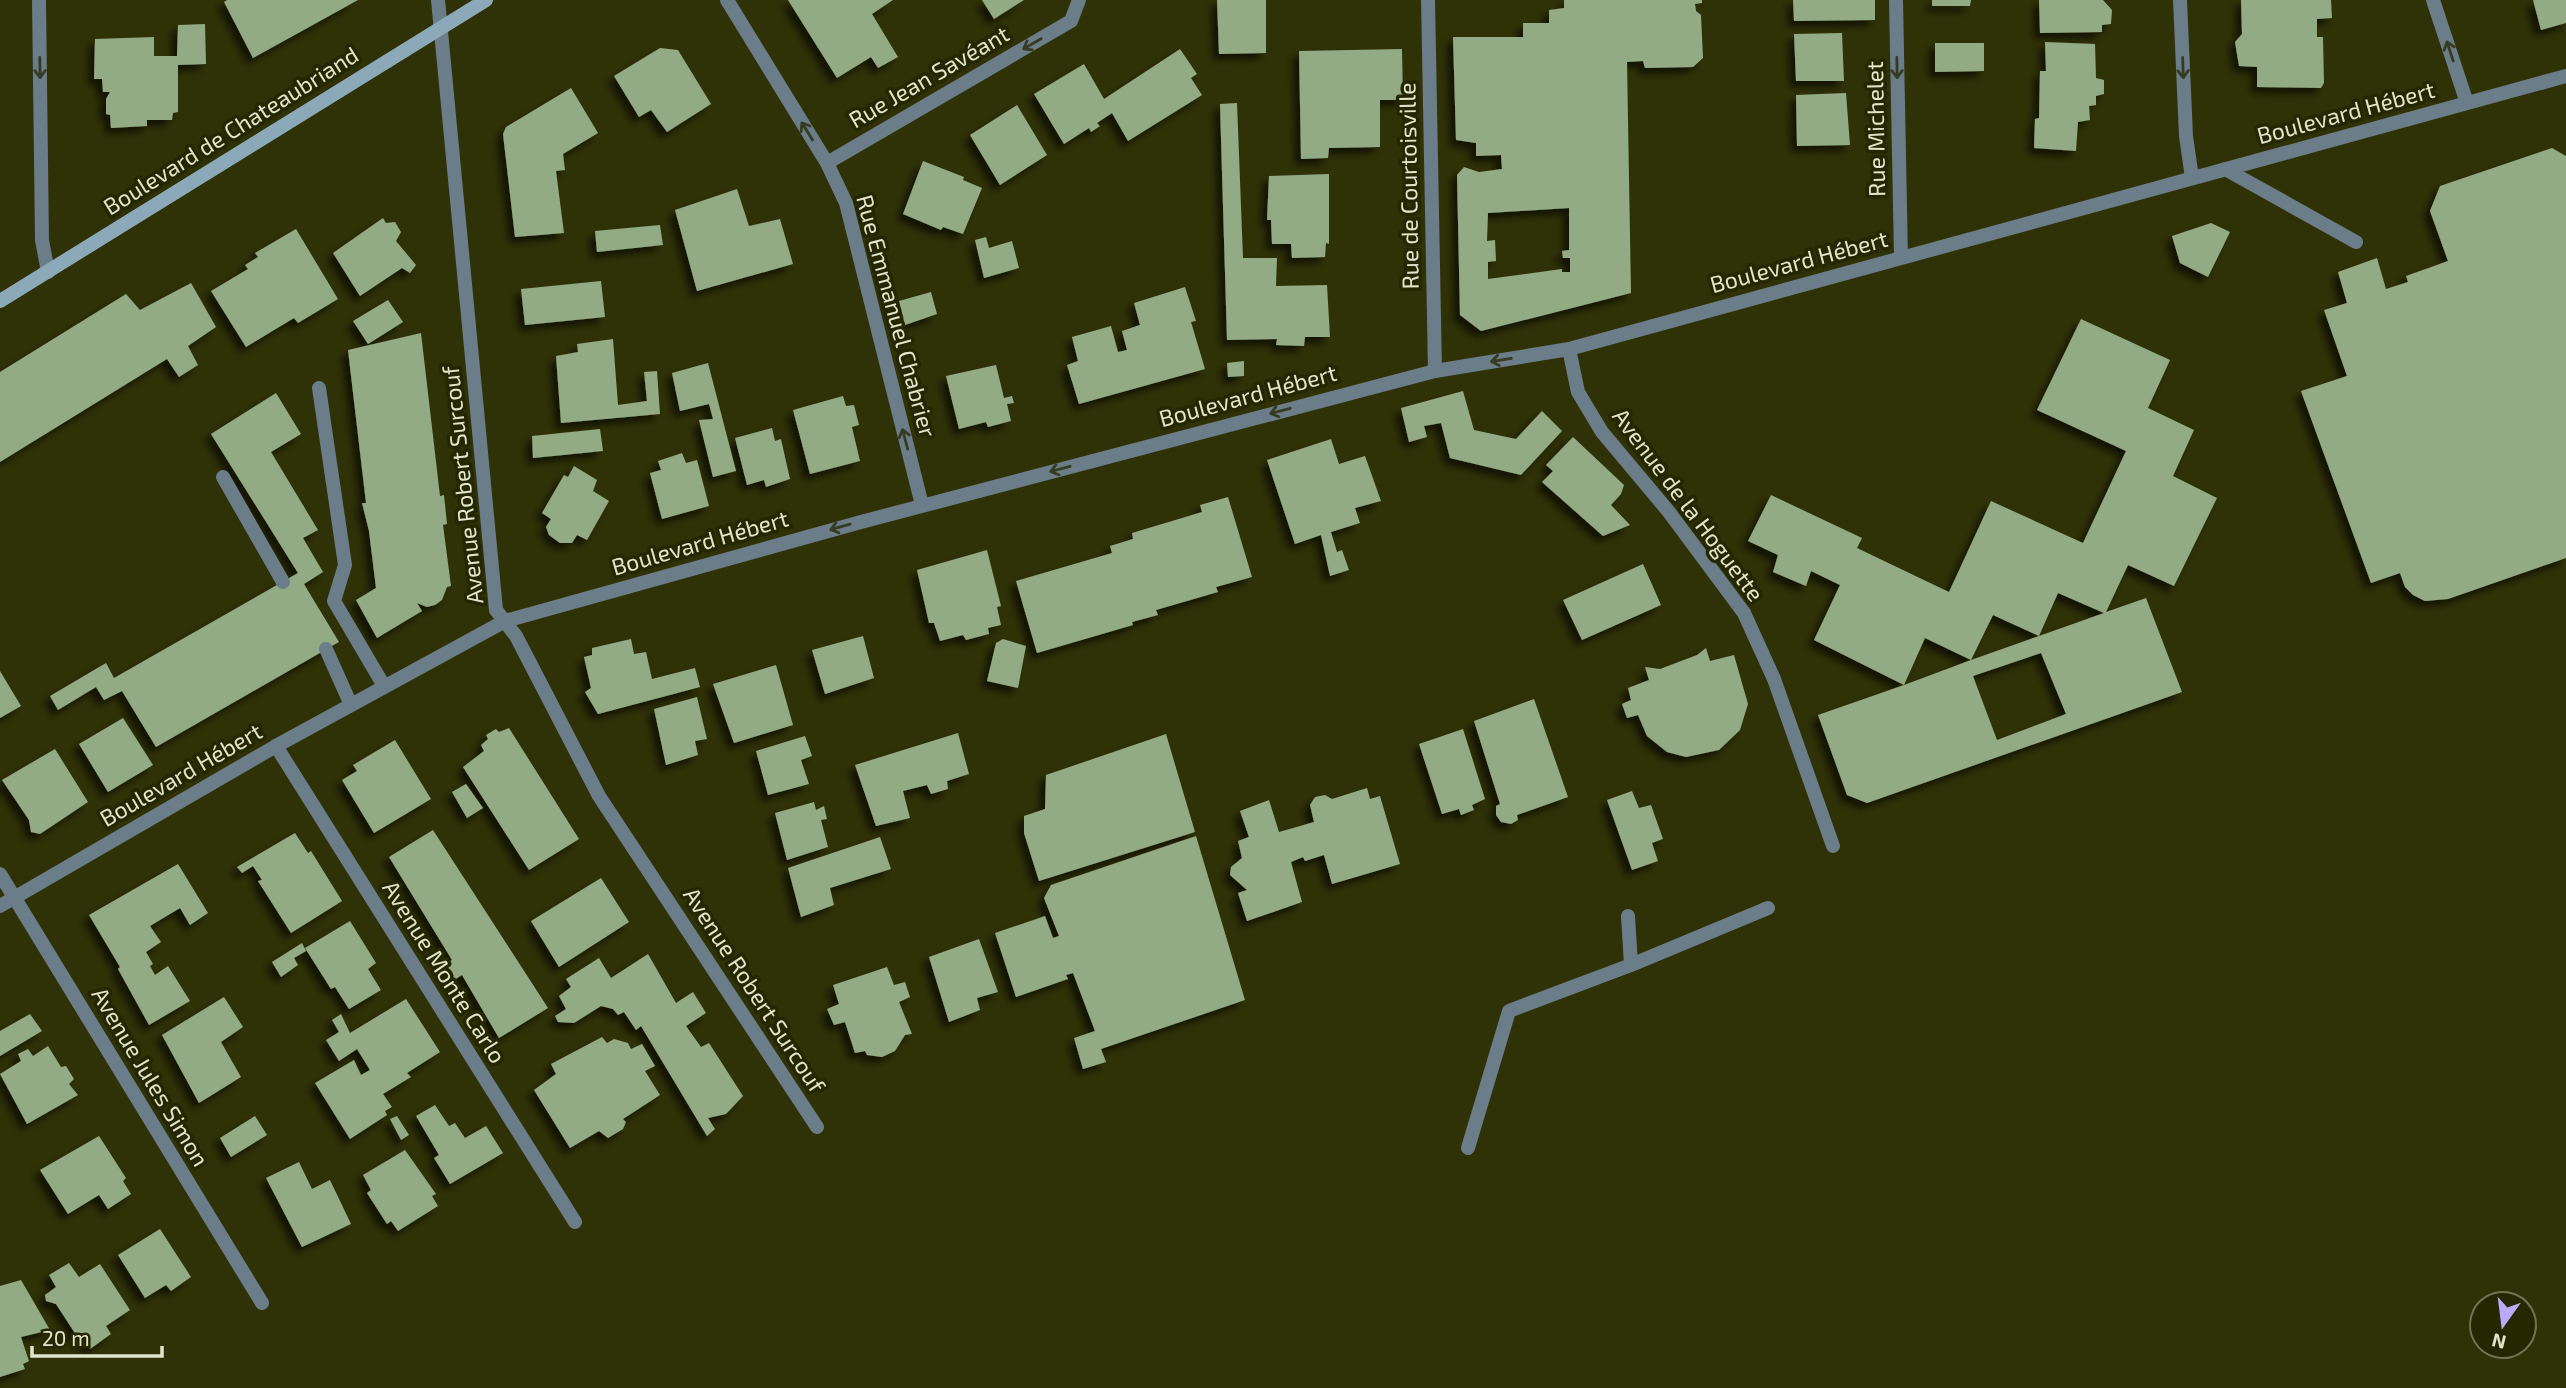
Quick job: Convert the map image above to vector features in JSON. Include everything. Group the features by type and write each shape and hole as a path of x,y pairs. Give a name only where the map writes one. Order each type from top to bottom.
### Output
{"main road":[{"name":"Boulevard de Chateaubriand","path":"0,301 486,0"}],"street":[{"path":"39,0 42,240 48,272"},
{"name":"Avenue Robert Surcouf","path":"438,0 496,610 505,621 599,796 817,1128"},
{"name":"Rue Emmanuel Chabrier","path":"727,0 827,163 846,203 922,505"},
{"name":"Rue Jean Savéant","path":"827,163 1071,21 1079,0"},
{"name":"Rue de Courtoisville","path":"1428,0 1435,371"},
{"name":"Rue Michelet","path":"1896,0 1901,258"},
{"path":"2180,0 2186,136 2192,178"},
{"path":"2433,0 2467,103"},
{"name":"Boulevard Hébert","path":"0,906 276,746 505,621 922,505 1435,371 1569,349 2566,76"},
{"path":"2225,169 2356,242"},
{"name":"Avenue de la Hoguette","path":"1569,349 1578,392 1602,432 1669,512 1744,613 1774,680 1833,846"},
{"path":"319,388 345,565 334,601 384,686"},
{"path":"223,477 283,582"},
{"path":"326,649 351,705"},
{"name":"Avenue Monte Carlo","path":"276,746 575,1222"},
{"name":"Avenue Jules Simon","path":"0,874 262,1303"},
{"path":"1468,1148 1509,1011 1768,908"},
{"path":"1628,916 1631,964"}],"building":[{"path":"358,0 253,58 224,2"},
{"path":"788,0 893,0 872,14 898,57 878,68 871,57 837,78"},
{"path":"982,0 1024,0 994,19"},
{"path":"1217,0 1266,0 1266,53 1219,54"},
{"path":"1564,0 1702,0 1702,3 1695,4 1696,11 1701,15 1703,58 1693,67 1645,68 1643,61 1627,62 1631,293 1481,331 1460,315 1457,175 1464,167 1479,172 1502,169 1501,155 1476,156 1476,143 1456,140 1453,37 1523,37 1523,23 1549,23 1549,10 1564,8","holes":["1569,208 1569,250 1562,251 1563,258 1570,258 1570,272 1562,272 1562,269 1488,279 1488,262 1496,261 1495,240 1487,241 1488,213"]},
{"path":"1793,0 1875,0 1875,20 1794,21"},
{"path":"1932,0 1971,0 1970,6 1932,6"},
{"path":"2039,0 2103,0 2112,10 2111,24 2102,25 2102,32 2040,33"},
{"path":"2241,0 2331,0 2332,18 2317,19 2317,37 2323,37 2324,83 2321,88 2257,87 2257,67 2239,66 2235,42 2242,34"},
{"path":"2533,0 2566,0 2566,23 2541,30"},
{"path":"205,24 206,64 178,65 178,112 173,113 172,120 147,120 147,126 111,128 110,115 106,114 106,99 110,92 103,92 102,79 94,79 95,39 154,37 154,56 177,56 178,25"},
{"path":"1842,33 1844,81 1796,81 1794,34"},
{"path":"2045,42 2095,44 2096,78 2104,80 2104,94 2096,96 2096,105 2089,106 2090,120 2078,122 2076,151 2034,148 2035,119 2039,118 2040,71 2046,71"},
{"path":"1935,43 1984,43 1984,71 1935,72"},
{"path":"660,48 678,50 711,104 667,132 651,110 639,117 614,76"},
{"path":"1180,49 1197,74 1191,78 1202,95 1128,141 1112,113 1097,123 1100,126 1091,132 1089,128 1064,144 1034,94 1084,64 1104,99"},
{"path":"1402,49 1403,100 1380,100 1380,147 1329,148 1328,158 1301,159 1299,51"},
{"path":"571,88 598,133 563,154 565,170 556,171 564,233 515,237 503,134 506,127"},
{"path":"1846,93 1850,145 1797,146 1796,95"},
{"path":"1237,103 1243,258 1277,258 1276,286 1327,285 1330,337 1305,337 1304,346 1276,345 1277,339 1227,340 1220,104"},
{"path":"1017,105 1047,155 1000,185 970,135"},
{"path":"2552,148 2566,156 2566,558 2448,599 2425,601 2413,595 2405,587 2400,573 2371,583 2301,391 2347,376 2324,310 2347,303 2338,272 2377,258 2386,289 2408,282 2406,276 2448,261 2430,211 2440,186"},
{"path":"923,161 964,177 963,180 982,188 963,234 943,227 941,230 903,214"},
{"path":"1329,174 1329,244 1326,243 1325,257 1292,258 1291,244 1272,244 1271,220 1267,220 1269,176"},
{"path":"737,189 749,226 780,219 793,264 697,291 675,210"},
{"path":"383,218 386,223 395,222 401,232 396,241 416,265 410,273 402,268 360,296 333,253"},
{"path":"2211,223 2230,232 2208,277 2180,263 2172,236"},
{"path":"660,225 663,245 597,252 595,231"},
{"path":"296,229 338,299 298,323 294,318 246,347 211,291 248,269 245,265 258,257 255,253"},
{"path":"986,237 989,248 1012,241 1019,268 984,278 975,240"},
{"path":"601,281 605,317 525,325 521,289"},
{"path":"191,283 216,327 188,346 198,365 179,377 167,359 0,462 0,372 126,294 140,310"},
{"path":"1185,287 1196,321 1191,322 1205,369 1079,404 1067,365 1078,361 1072,337 1111,326 1118,352 1127,350 1122,331 1140,325 1134,303"},
{"path":"931,292 937,314 905,325 899,301"},
{"path":"388,300 403,322 368,344 353,321"},
{"path":"2081,319 2170,360 2148,408 2194,430 2173,476 2217,498 2174,586 2128,565 2106,612 2146,598 2182,692 1867,803 1847,795 1818,715 1904,685 1814,640 1840,585 1811,571 1806,586 1773,572 1778,555 1748,541 1771,495 1862,538 1857,548 1949,592 1991,501 2083,543 2126,451 2037,410","holes":["2058,593 2104,613 2039,636","1993,615 2039,636 1971,660","1925,638 1971,660 1904,685","2041,653 2066,714 1997,740 1973,676"]},
{"path":"421,333 440,496 444,495 447,524 443,525 451,586 447,587 442,600 435,605 427,607 417,603 422,611 377,638 356,600 376,588 369,531 362,503 366,503 348,350"},
{"path":"613,339 618,405 647,401 644,372 657,371 660,414 561,423 556,356 578,352 577,344"},
{"path":"1244,361 1244,376 1228,377 1227,363"},
{"path":"708,363 736,471 713,477 699,420 713,419 709,404 680,411 672,373"},
{"path":"996,365 1004,398 1012,396 1014,403 1007,404 1011,421 988,427 986,422 959,429 946,376"},
{"path":"1463,391 1474,430 1516,439 1542,411 1562,431 1521,475 1450,458 1441,423 1424,426 1427,437 1409,442 1401,408"},
{"path":"276,393 301,434 271,452 318,530 303,538 323,572 304,584 339,642 156,747 122,691 104,700 96,687 58,710 50,696 106,663 114,678 298,573 211,434"},
{"path":"843,396 846,406 854,405 859,425 852,427 860,461 810,474 793,410"},
{"path":"772,428 775,441 781,439 790,479 766,487 764,480 747,485 735,438"},
{"path":"600,429 603,451 533,458 532,436"},
{"path":"1573,437 1624,485 1621,494 1611,505 1630,525 1603,536 1542,482 1553,471 1546,465"},
{"path":"1331,439 1339,464 1365,456 1381,501 1355,508 1360,523 1331,532 1337,552 1342,550 1349,570 1330,576 1321,535 1295,544 1267,460"},
{"path":"682,453 686,463 697,460 709,506 662,519 650,473 661,470 658,461"},
{"path":"574,466 597,480 593,491 609,501 587,540 577,535 572,543 560,543 549,535 546,527 551,519 542,513 564,475 568,477"},
{"path":"1228,497 1252,577 1216,587 1218,592 1156,610 1158,615 1132,622 1133,625 1037,653 1016,581 1112,553 1110,546 1133,539 1132,533 1202,512 1200,505"},
{"path":"987,550 1001,606 997,607 1001,625 988,628 989,634 966,640 963,635 940,641 934,623 929,623 917,570"},
{"path":"1643,564 1661,605 1582,640 1563,600"},
{"path":"863,636 874,678 825,694 812,650"},
{"path":"631,639 634,654 646,652 652,679 695,668 700,687 598,714 585,692 591,688 584,657 592,655 592,648"},
{"path":"1003,639 1026,646 1018,688 987,681 996,643"},
{"path":"1706,648 1710,661 1734,655 1748,704 1740,730 1719,750 1686,757 1667,752 1647,736 1638,715 1627,718 1622,704 1631,700 1628,688 1649,680 1645,667 1660,669 1697,655"},
{"path":"776,665 793,725 734,743 713,684"},
{"path":"0,671 21,706 0,718"},
{"path":"697,697 707,739 695,741 698,755 666,765 654,709"},
{"path":"1534,699 1568,797 1517,815 1518,820 1511,824 1501,822 1496,815 1496,806 1500,804 1474,721"},
{"path":"123,718 153,765 108,792 79,744"},
{"path":"509,728 579,839 529,870 463,767 484,751 481,745 488,739 486,735 496,729 499,732"},
{"path":"1463,729 1485,799 1472,805 1474,810 1461,815 1459,809 1442,814 1419,744"},
{"path":"958,733 969,774 947,781 948,789 931,794 927,785 903,791 910,818 876,826 855,765"},
{"path":"1166,734 1195,832 1039,881 1024,833 1024,816 1045,809 1046,775"},
{"path":"805,736 812,756 801,760 809,784 768,795 756,751"},
{"path":"395,740 431,799 374,833 342,780 357,771 353,765"},
{"path":"55,749 88,802 40,834 31,832 29,820 2,780"},
{"path":"466,784 483,808 467,818 452,792"},
{"path":"1367,788 1370,799 1380,796 1400,864 1332,884 1324,855 1305,861 1303,857 1291,862 1302,902 1247,921 1238,893 1247,890 1230,875 1231,867 1242,858 1238,841 1249,837 1240,811 1269,800 1279,832 1314,822 1310,805 1315,797 1325,795 1332,799"},
{"path":"1632,791 1639,808 1651,805 1663,839 1652,843 1658,861 1632,870 1607,800"},
{"path":"814,802 816,810 824,806 827,819 821,820 828,847 787,860 775,813"},
{"path":"433,830 548,1008 499,1038 462,975 451,982 442,966 452,960 389,857"},
{"path":"295,833 308,853 311,851 342,901 291,933 258,881 262,880 253,866 242,873 237,867"},
{"path":"1196,836 1245,1000 1101,1049 1106,1062 1083,1069 1074,1038 1095,1031 1073,973 1066,975 1068,979 1016,997 995,933 1045,916 1053,938 1059,936 1044,898 1051,885"},
{"path":"880,837 891,869 830,888 834,905 801,917 788,868"},
{"path":"178,864 208,913 190,925 180,908 150,926 161,942 146,952 153,964 150,966 155,975 168,966 190,1001 149,1025 118,969 120,967 89,915"},
{"path":"601,878 629,922 559,967 531,921"},
{"path":"350,921 376,963 368,969 381,990 349,1009 335,987 331,989 305,948"},
{"path":"979,939 998,992 977,998 980,1010 949,1022 929,957"},
{"path":"302,943 306,951 294,958 298,965 281,977 272,962"},
{"path":"648,954 676,1003 693,992 706,1013 686,1026 701,1047 709,1043 743,1096 726,1114 708,1118 715,1129 707,1136 641,1026 636,1030 624,1012 618,1015 613,1009 601,1006 574,1023 558,1022 555,1016 566,1009 559,996 571,987 566,979 599,958 611,978"},
{"path":"887,967 894,985 905,982 910,997 899,1002 912,1034 905,1035 895,1051 882,1057 867,1055 865,1051 855,1053 845,1022 834,1025 827,1009 839,1004 833,985"},
{"path":"224,997 243,1027 221,1042 241,1077 199,1103 162,1035"},
{"path":"406,999 440,1052 407,1073 411,1077 383,1094 392,1107 385,1111 387,1115 350,1139 315,1083 354,1060 361,1075 370,1070 357,1049 339,1061 326,1040 339,1032 332,1020 341,1014 350,1033"},
{"path":"30,1014 42,1031 0,1056 0,1031"},
{"path":"602,1037 607,1043 614,1039 628,1043 631,1049 642,1044 655,1066 645,1071 660,1095 623,1119 626,1122 623,1129 608,1138 599,1131 570,1148 534,1090 556,1074 551,1064"},
{"path":"48,1046 61,1067 66,1066 74,1079 69,1084 78,1095 27,1124 0,1074 21,1061 18,1054 28,1049 33,1056"},
{"path":"435,1105 449,1126 455,1123 465,1138 486,1126 503,1153 450,1184 434,1158 439,1155 416,1116"},
{"path":"255,1116 267,1135 231,1157 220,1138"},
{"path":"397,1116 409,1135 401,1140 390,1119"},
{"path":"99,1136 126,1178 123,1181 131,1194 108,1209 99,1195 68,1214 40,1170"},
{"path":"405,1150 436,1194 432,1196 438,1206 398,1231 391,1221 387,1224 367,1193 371,1190 363,1175"},
{"path":"299,1162 312,1189 330,1180 351,1224 302,1247 266,1178"},
{"path":"160,1229 191,1277 171,1291 166,1285 145,1298 118,1255"},
{"path":"69,1263 79,1277 100,1264 130,1310 106,1326 111,1334 90,1349 83,1340 80,1341 56,1304 46,1301 45,1295 56,1287 49,1275"},
{"path":"21,1280 50,1330 21,1337 29,1361 23,1364 25,1369 0,1377 0,1286"}]}
